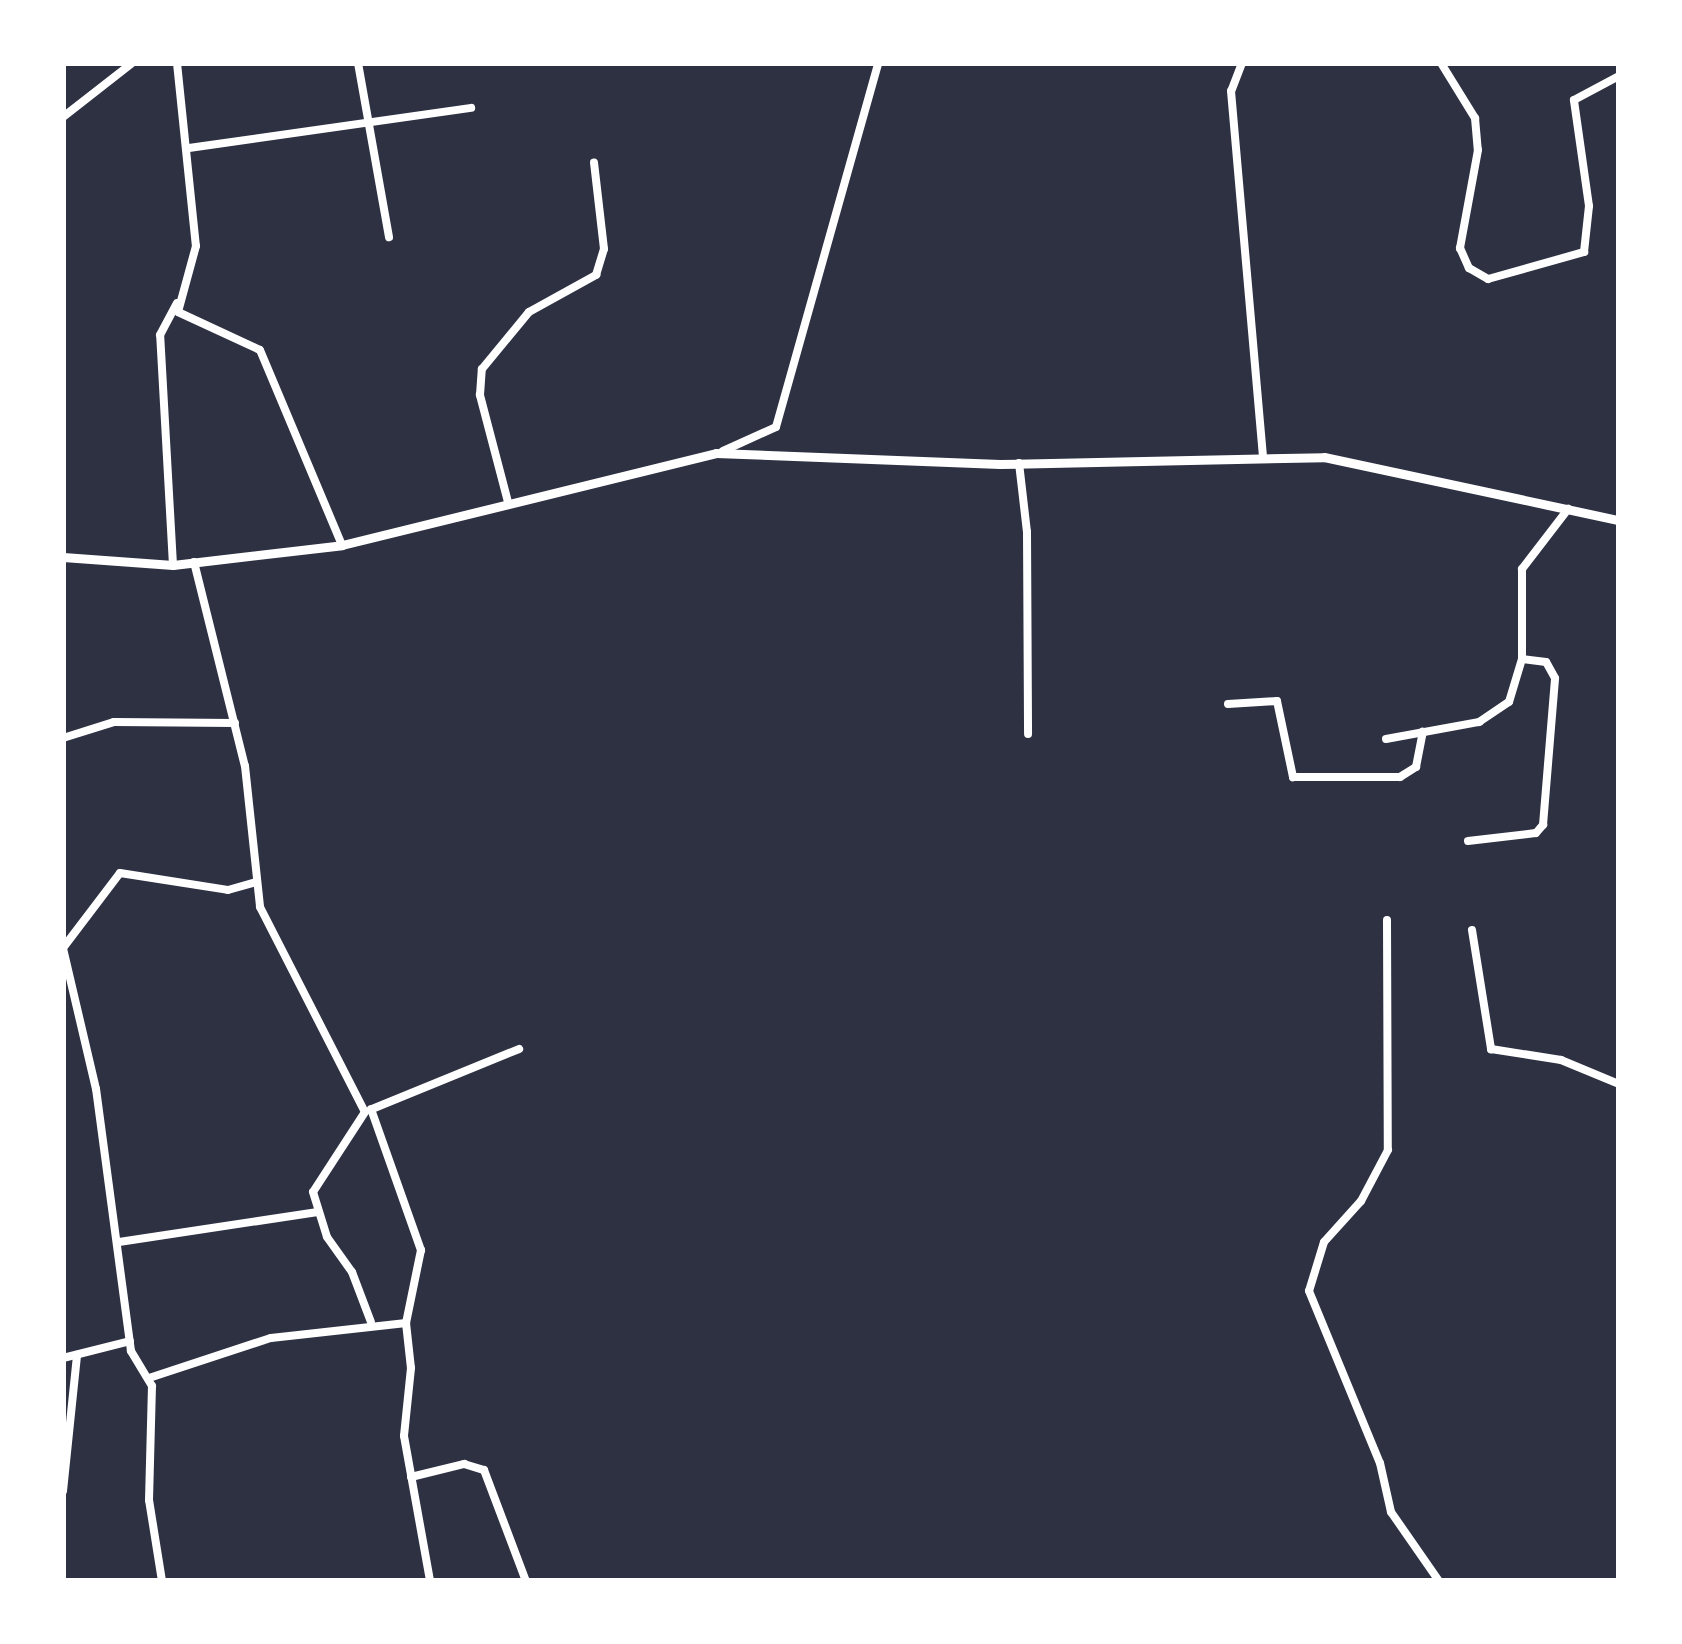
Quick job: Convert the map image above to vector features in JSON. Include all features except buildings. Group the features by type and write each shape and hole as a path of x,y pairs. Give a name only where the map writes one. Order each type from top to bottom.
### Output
{"street":[{"path":"63,117 131,63"},
{"path":"173,565 160,334 177,303 196,246 177,63"},
{"path":"358,63 388,238"},
{"path":"63,557 173,565 342,545 716,454 776,427 878,63"},
{"path":"1242,63 1231,91 1263,456"},
{"path":"1441,63 1474,118 1478,150 1460,248 1469,268 1488,279 1584,252 1589,206 1574,100 1619,76"},
{"path":"189,148 471,108"},
{"path":"508,502 480,395 482,368 529,312 596,275 604,249 594,163"},
{"path":"177,303 184,320 260,350 342,545"},
{"path":"716,454 1018,463 1324,457 1619,520"},
{"path":"1018,463 1027,532 1028,734"},
{"path":"1386,739 1497,713 1518,689 1522,569 1568,509"},
{"path":"194,562 245,766 256,882 268,927 368,1110 421,1250 406,1323 411,1478 430,1581"},
{"path":"1468,841 1536,833 1543,826 1555,679 1546,662 1522,659"},
{"path":"1228,704 1277,701 1293,777 1400,777 1416,767 1423,732"},
{"path":"63,738 114,722 235,723"},
{"path":"162,1581 150,1516 148,1378 130,1341 118,1242 64,941 120,873 228,890 256,882"},
{"path":"1387,920 1388,1150 1361,1201 1324,1242 1308,1280 1391,1511 1438,1581"},
{"path":"1472,930 1491,1049 1561,1060 1619,1084"},
{"path":"371,1322 318,1212 314,1180 356,1136 368,1110 518,1049"},
{"path":"118,1242 318,1212"},
{"path":"148,1378 271,1338 371,1322 406,1323"},
{"path":"63,1358 130,1341"},
{"path":"63,1491 77,1354"},
{"path":"411,1478 464,1464 484,1470 526,1581"}]}
